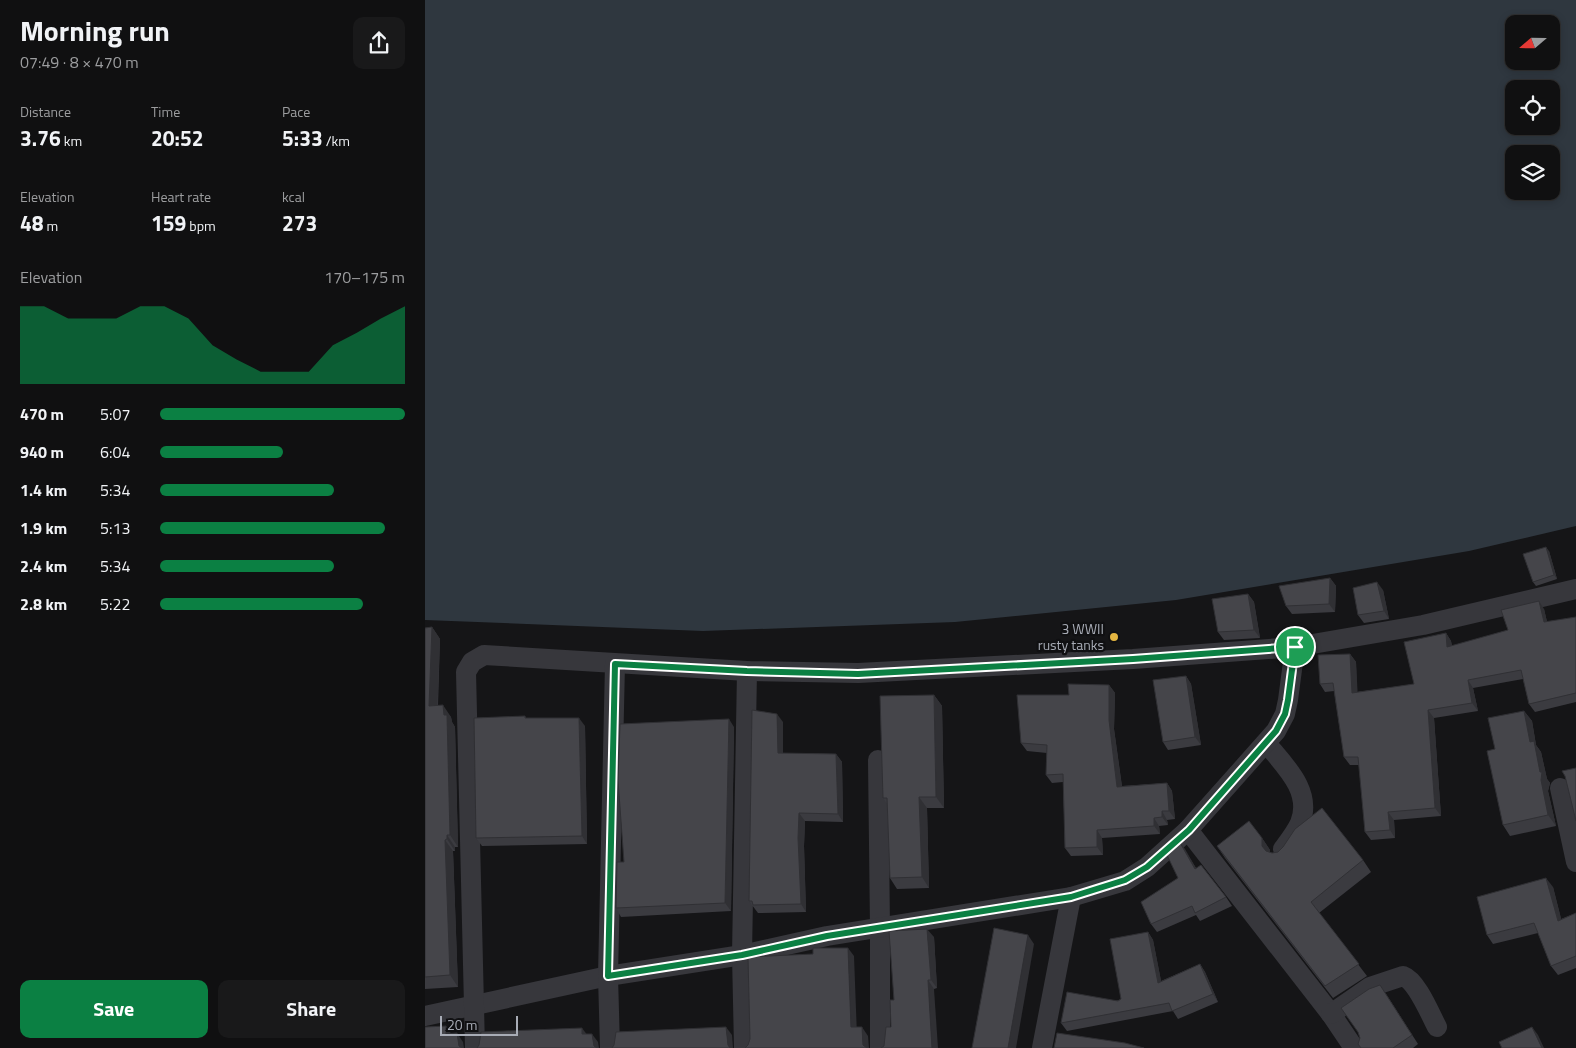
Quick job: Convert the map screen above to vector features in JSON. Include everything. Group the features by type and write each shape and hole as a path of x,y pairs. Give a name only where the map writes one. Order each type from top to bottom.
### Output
{"street":[{"path":"475,1048 466,672 472,662 483,655 747,671 858,674 1133,659 1295,647 1423,625 1576,589"},
{"path":"425,1016 608,976 742,955 827,936 1071,897 1125,880 1147,867 1189,830 1276,731 1285,714 1295,647"},
{"path":"610,1048 608,976 615,664"},
{"path":"744,1048 742,955 747,671"},
{"path":"1266,743 1297,781 1304,801 1300,823 1281,853"},
{"path":"878,760 879,1048"},
{"path":"1560,788 1576,862"},
{"path":"1189,830 1331,1014 1354,1048"},
{"path":"1042,1048 1071,897"},
{"path":"1331,1014 1370,987 1383,981 1403,976 1409,978 1415,987 1437,1028"}],"shaded area":[{"path":"425,0 1576,0 1576,526 1469,551 1176,600 955,622 703,631 425,620"}],"building":[{"path":"1546,547 1554,575 1533,582 1523,554"},
{"path":"1330,578 1329,604 1286,606 1279,586"},
{"path":"1377,582 1384,611 1358,615 1353,588"},
{"path":"1248,594 1254,630 1218,632 1212,599"},
{"path":"1539,601 1544,622 1576,617 1576,693 1529,704 1521,670 1468,680 1472,703 1428,710 1435,808 1388,812 1390,830 1365,832 1358,757 1344,757 1333,683 1320,684 1318,655 1350,654 1352,693 1414,684 1404,642 1446,633 1447,647 1508,630 1501,610"},
{"path":"432,627 429,706 443,705 444,715 447,715 450,835 447,835 445,840 450,975 425,977 425,628"},
{"path":"1186,676 1195,737 1163,742 1153,680"},
{"path":"1068,684 1109,685 1109,720 1117,787 1167,783 1169,811 1162,811 1162,817 1154,818 1154,826 1097,830 1097,847 1065,848 1063,774 1046,775 1047,745 1021,743 1017,695 1069,695"},
{"path":"934,695 936,797 919,797 922,877 890,878 887,798 883,798 880,696"},
{"path":"752,710 777,714 778,753 836,754 838,814 799,813 798,838 801,904 753,905 752,901 749,901"},
{"path":"1524,711 1530,742 1534,741 1540,772 1542,772 1541,780 1548,815 1503,825 1487,751 1495,749 1488,718"},
{"path":"525,716 525,718 579,718 582,836 476,838 474,718"},
{"path":"729,719 725,903 616,908 617,862 624,862 618,780 620,724"},
{"path":"1576,768 1576,821 1565,776 1562,771"},
{"path":"1322,808 1363,860 1311,902 1359,964 1325,986 1217,846 1249,821 1262,838 1262,846 1266,851 1278,852 1295,829"},
{"path":"1179,841 1195,869 1201,865 1226,897 1195,913 1192,906 1151,924 1141,902 1178,878 1166,853"},
{"path":"1546,878 1558,921 1576,913 1576,956 1551,966 1534,923 1487,935 1477,897"},
{"path":"994,928 1028,935 1008,1048 972,1048"},
{"path":"927,929 931,980 928,980 932,1048 881,1048 884,1046 886,1027 891,1027 890,1000 894,1000 889,931"},
{"path":"1148,932 1158,983 1200,964 1213,994 1172,1011 1169,1003 1061,1023 1067,992 1118,1001 1121,999 1110,939"},
{"path":"813,948 848,948 851,1027 862,1027 863,1045 867,1048 745,1048 750,1039 748,957 813,954"},
{"path":"1380,985 1412,1035 1393,1048 1361,1048 1358,1044 1360,1038 1358,1032 1341,1008 1369,989"},
{"path":"446,1026 446,1034 457,1033 459,1046 462,1048 425,1048 425,1027"},
{"path":"726,1027 730,1048 612,1048 616,1032"},
{"path":"1532,1027 1542,1048 1502,1048 1499,1042"},
{"path":"582,1028 582,1034 592,1034 594,1046 597,1048 477,1048 481,1032"},
{"path":"1057,1033 1125,1043 1144,1048 1054,1048"}],"place":[{"name":"3 WWII rusty tanks","path":"1114,637"}],"route":[{"path":"1295,647 1285,714 1276,731 1189,830 1147,867 1125,880 1071,897 827,936 742,955 608,976 615,664 747,671 858,674 1133,659 1295,647"}]}
